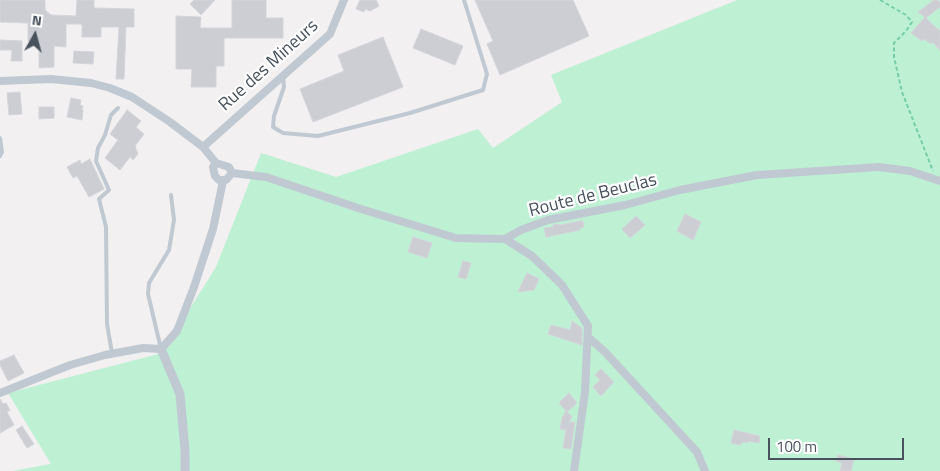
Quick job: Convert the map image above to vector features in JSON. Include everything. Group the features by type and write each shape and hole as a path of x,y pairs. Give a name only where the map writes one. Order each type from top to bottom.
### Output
{"street":[{"name":"Rue des Mineurs","path":"203,147 330,34 344,0"},
{"path":"0,81 51,79 91,83 110,88 132,97 170,122 203,147 216,163 229,167 232,172 266,177 456,238 505,240 532,256 562,284 588,326 585,392 574,471"},
{"path":"216,163 213,167 214,176 223,181"},
{"name":"Route de Beuclas","path":"505,240 521,230 548,220 625,205 680,190 757,175 879,167 910,171 938,180"},
{"path":"161,349 177,331 213,229 223,181 230,177 232,172"},
{"path":"588,337 605,352 697,452 705,471"},
{"path":"0,393 70,366 112,353 143,348 161,349"},
{"path":"161,349 180,394 185,471"}],"lane":[{"path":"283,77 284,87 274,116 273,127 283,133 318,136 410,113 483,90 487,74 464,0"},
{"path":"112,353 107,324 106,227 99,199 109,190 96,161 98,148 105,135 111,115 118,108"},
{"path":"0,138 2,152 0,156"},
{"path":"161,349 148,294 149,283 169,250 174,220 170,195"}],"path":[{"path":"880,0 906,14 912,22 906,31 894,42 896,71 902,92 938,180"}],"green space":[{"path":"737,0 940,0 940,471 12,471 51,464 8,393 162,353 216,267 261,153 336,177 478,129 493,148 562,102 551,75"}],"building":[{"path":"0,0 45,0 45,10 51,15 76,16 77,0 94,0 94,8 134,9 134,27 126,27 124,79 116,79 119,27 101,27 101,37 82,37 82,24 66,24 66,47 54,46 54,67 39,68 39,41 28,41 28,23 0,22"},
{"path":"194,0 215,0 201,15 190,4"},
{"path":"232,0 266,0 266,18 283,18 283,38 224,38 224,66 216,66 216,87 191,87 192,69 176,69 176,16 201,17 200,28 232,28"},
{"path":"360,0 376,0 379,6 370,11 365,9 364,12 356,9"},
{"path":"475,0 573,0 589,36 500,75 487,44 493,41"},
{"path":"934,0 938,0 940,7 926,18 940,31 940,51 933,42 931,44 924,39 922,41 911,33 925,17 918,12"},
{"path":"421,29 463,46 455,65 413,48"},
{"path":"383,37 403,87 313,122 300,89 344,71 338,55"},
{"path":"0,40 22,41 22,61 11,61 12,50 0,50"},
{"path":"74,51 94,52 93,64 73,63"},
{"path":"20,92 22,114 9,115 7,93"},
{"path":"71,98 81,100 80,105 83,106 82,120 67,117"},
{"path":"39,107 54,107 54,118 39,119"},
{"path":"127,110 141,121 136,127 144,134 135,146 138,154 133,160 130,157 120,170 105,158 118,140 110,134"},
{"path":"90,159 104,189 89,197 77,176 73,178 67,167 80,160 81,164"},
{"path":"685,214 701,222 693,240 677,231"},
{"path":"636,216 645,225 630,238 622,229"},
{"path":"583,221 584,227 580,228 580,230 546,237 544,228"},
{"path":"413,237 432,243 427,258 408,252"},
{"path":"463,261 471,263 466,279 458,277"},
{"path":"527,273 539,279 534,290 518,292"},
{"path":"572,321 582,328 582,345 548,334 551,325 570,330"},
{"path":"14,355 24,373 8,381 0,361"},
{"path":"601,369 614,382 601,396 593,387 600,380 595,375"},
{"path":"569,393 577,403 567,412 572,417 569,422 575,422 571,449 563,448 566,430 560,429 562,418 566,411 559,403"},
{"path":"0,399 3,404 6,403 10,410 7,412 14,425 0,433"},
{"path":"22,426 34,444 27,448 16,430"},
{"path":"734,430 760,436 759,443 748,441 748,443 743,442 740,445 731,443"},
{"path":"838,455 854,459 851,471 840,471 842,463 836,461"}]}
